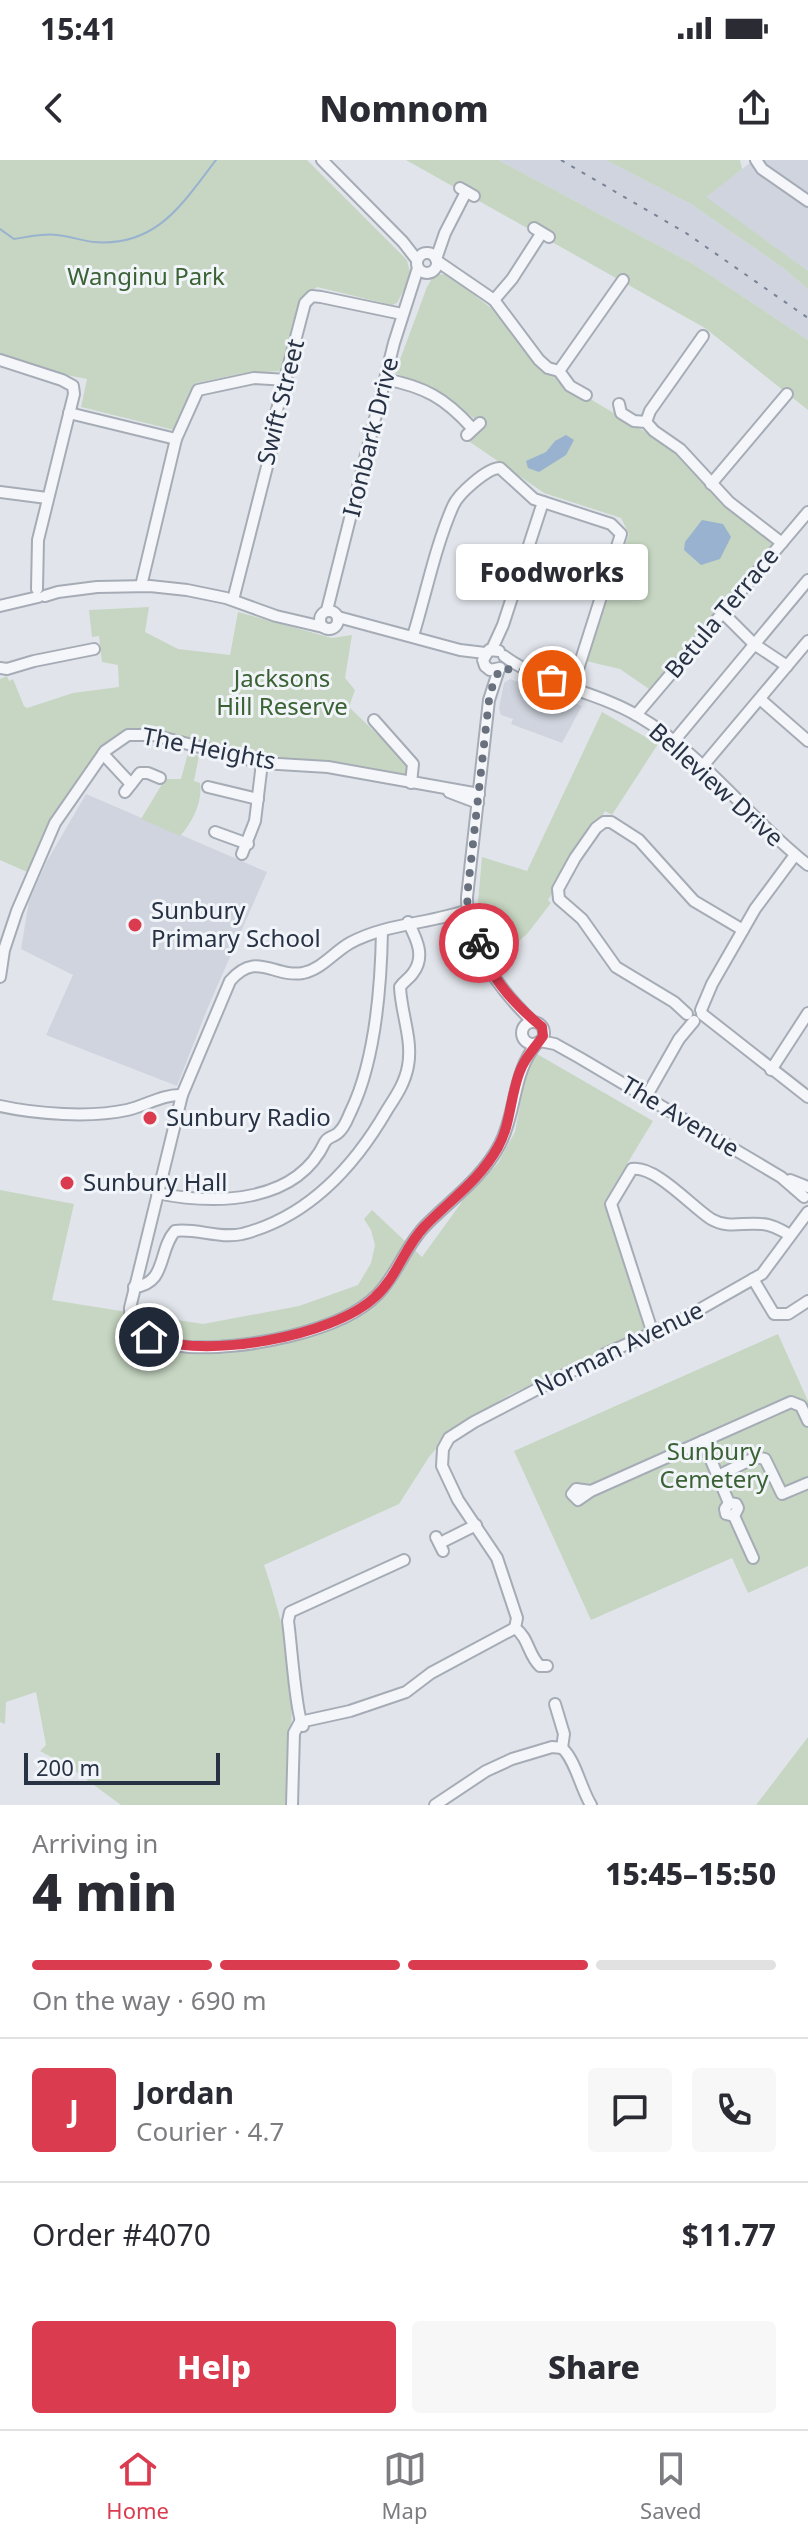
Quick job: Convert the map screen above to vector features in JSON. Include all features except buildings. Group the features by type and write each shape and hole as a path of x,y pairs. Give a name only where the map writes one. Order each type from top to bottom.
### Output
{"street":[{"path":"322,160 403,242 428,262 451,272 494,300 539,360 548,368 559,371 570,386 586,395"},
{"path":"756,160 762,169 808,201"},
{"name":"Ironbark Drive","path":"330,618 335,584 402,314 467,192"},
{"path":"494,300 512,279 541,233"},
{"path":"559,371 623,280"},
{"name":"Swift Street","path":"233,600 305,303 312,296 402,314"},
{"path":"648,425 650,411 703,336"},
{"path":"0,360 69,383 74,394 38,540 41,592"},
{"path":"141,586 176,439 198,390 254,378 287,380"},
{"path":"385,379 415,385 430,392 446,402 473,429"},
{"path":"711,484 787,394"},
{"path":"619,404 621,413 648,425 680,449 711,484 782,543"},
{"path":"69,413 176,439"},
{"path":"413,636 454,504 460,495 494,468 500,468 521,489 543,502 611,524 621,534 572,688"},
{"path":"0,492 47,498"},
{"path":"468,910 443,918 408,922 349,943 307,972 295,973 256,965 238,972 230,981 182,1095 134,1287 130,1314 135,1325 149,1337 183,1346 226,1346 326,1324 362,1308 389,1281 413,1239 471,1182 496,1151 506,1130 520,1072 540,1038 539,1024 517,1006 483,958 468,910 492,657 543,502"},
{"name":"Betula Terrace","path":"636,715 808,512"},
{"path":"674,741 808,580"},
{"name":"Belleview Drive","path":"0,606 41,592 97,587 141,586 187,590 233,600 299,622 330,618 492,657 636,715 674,741 808,865"},
{"path":"723,613 754,644 787,666"},
{"path":"702,767 808,641"},
{"path":"0,668 94,649"},
{"path":"489,700 500,668 492,657"},
{"name":"Belleview Drive","path":"500,668 533,673"},
{"path":"760,699 808,741"},
{"path":"374,720 413,764 411,783"},
{"name":"The Heights","path":"0,977 2,951 50,834 74,793 103,754 122,737 144,734 262,763 328,767 444,789 478,799"},
{"path":"103,754 128,788 143,773 160,778"},
{"path":"215,832 245,849 258,799 262,763"},
{"path":"208,787 258,799"},
{"path":"743,930 694,901 639,840 611,822 604,822 596,828 558,889 559,899 582,919 616,967 715,1027 808,1097"},
{"path":"646,1097 743,930 769,888 795,855"},
{"path":"134,1287 143,1286 158,1274 167,1244 175,1231 237,1235 274,1222 322,1191 363,1151 402,1086 408,1066 400,987 414,972 419,958 417,939 408,922"},
{"path":"157,1193 201,1200 260,1194 281,1185 320,1155 328,1138 339,1132 356,1099 375,1023 381,979 382,931"},
{"path":"503,987 527,1042 540,1038"},
{"path":"771,1070 808,1013"},
{"path":"522,1034 523,1027 533,1022"},
{"name":"The Avenue","path":"540,1038 580,1058 781,1177 807,1198"},
{"path":"0,1106 32,1111 113,1113 172,1094 182,1095"},
{"path":"653,1334 611,1204 632,1169 642,1169 666,1182 717,1221 734,1226 765,1224 791,1233"},
{"name":"Norman Avenue","path":"476,1525 458,1500 441,1458 449,1438 474,1422 572,1371 596,1362 605,1354 653,1334 762,1274 791,1233 807,1198"},
{"path":"753,1279 774,1314 788,1314 808,1301"},
{"path":"591,1491 791,1402 801,1406 808,1421"},
{"path":"703,1441 729,1503 736,1504 738,1508 734,1516 753,1558"},
{"path":"718,1476 756,1457 765,1459 782,1494 808,1483"},
{"path":"440,1544 476,1525 497,1558 517,1618 515,1628"},
{"path":"292,1805 293,1759 301,1724 287,1620 293,1610 405,1560"},
{"path":"515,1628 524,1635 535,1662 547,1666"},
{"path":"301,1724 406,1692 431,1673 515,1628"},
{"path":"555,1704 564,1734 562,1748"},
{"path":"435,1805 486,1771 552,1747 562,1748 570,1756 581,1788 591,1805"}],"shaded area":[{"path":"498,160 606,160 691,204 782,267 808,289 808,340 695,265"},
{"path":"754,160 808,160 808,271 705,197"},
{"path":"510,679 582,706 562,743 511,724 513,719 501,715 499,708 504,683"},
{"name":"Sunbury Primary School","path":"86,794 267,872 177,1086 46,1035 73,975 21,949 29,901 47,861"}],"green space":[{"name":"Wanginu Park","path":"0,160 307,160 407,260 411,276 397,303 392,305 317,287 300,299 283,371 244,373 196,383 174,430 81,407 87,379 56,373 0,355"},
{"path":"406,160 498,160 695,265 808,340 808,410 705,328"},
{"path":"606,160 740,160 742,169 706,197 808,271 808,289 782,267 691,204"},
{"path":"447,274 491,308 542,370 667,445 708,489 755,525 774,547 649,689 620,669 586,661 629,534 621,518 544,493 470,442 476,420 439,391 395,373 427,287 434,275"},
{"name":"Jacksons Hill Reserve","path":"149,607 145,632 178,649 230,655 238,612 332,638 352,635 345,678 355,690 349,707 408,764 408,772 403,777 312,761 264,757 151,729 129,730 110,740 95,756 60,808 27,872 0,860 0,679 7,676 9,681 13,679 27,708 73,693 119,687 118,665 102,662 99,636 92,637 89,610"},
{"path":"602,712 658,744 612,815 605,811 548,900 551,903 527,934 507,951 478,902 482,857 527,871"},
{"path":"188,753 199,756 194,781 200,783 200,797 189,825 180,836 141,819 165,779 181,779"},
{"path":"537,1054 653,1121 604,1202 645,1332 507,1396 453,1429 429,1457 399,1504 264,1565 281,1622 291,1680 286,1805 121,1805 68,1766 40,1751 46,1745 36,1692 6,1702 5,1724 0,1722 0,1190 74,1204 52,1300 203,1324 299,1306 358,1285 371,1263 375,1245 364,1219 372,1210 422,1257 464,1199 498,1163 515,1132 526,1072"},
{"name":"Sunbury Cemetery","path":"778,1334 808,1401 808,1566 748,1593 732,1558 591,1620 514,1451"},
{"path":"808,1737 808,1805 756,1805"}],"water":[{"path":"566,435 574,440 566,455 539,472 528,468 526,461 546,452 555,441"},
{"path":"702,520 723,524 731,537 720,559 701,565 684,550 685,542"}],"waterway":[{"path":"0,229 14,239 47,234 94,242 116,242 135,237 151,230 179,207 216,160"}],"railway":[{"path":"561,160 686,233 808,318"}],"way so far":[{"path":"479,943 467,897 489,700 494,680 499,669 513,668 552,680"}],"place":[{"name":"Foodworks","path":"552,680"},
{"name":"Sunbury Primary School","path":"135,925"},
{"name":"Sunbury Radio","path":"150,1118"},
{"name":"Sunbury Hall","path":"67,1183"}],"route":[{"path":"149,1337 170,1345 208,1347 296,1333 349,1315 382,1290 413,1239 457,1197 496,1151 506,1130 520,1072 543,1036 542,1027 517,1006 483,958 479,943"}]}
